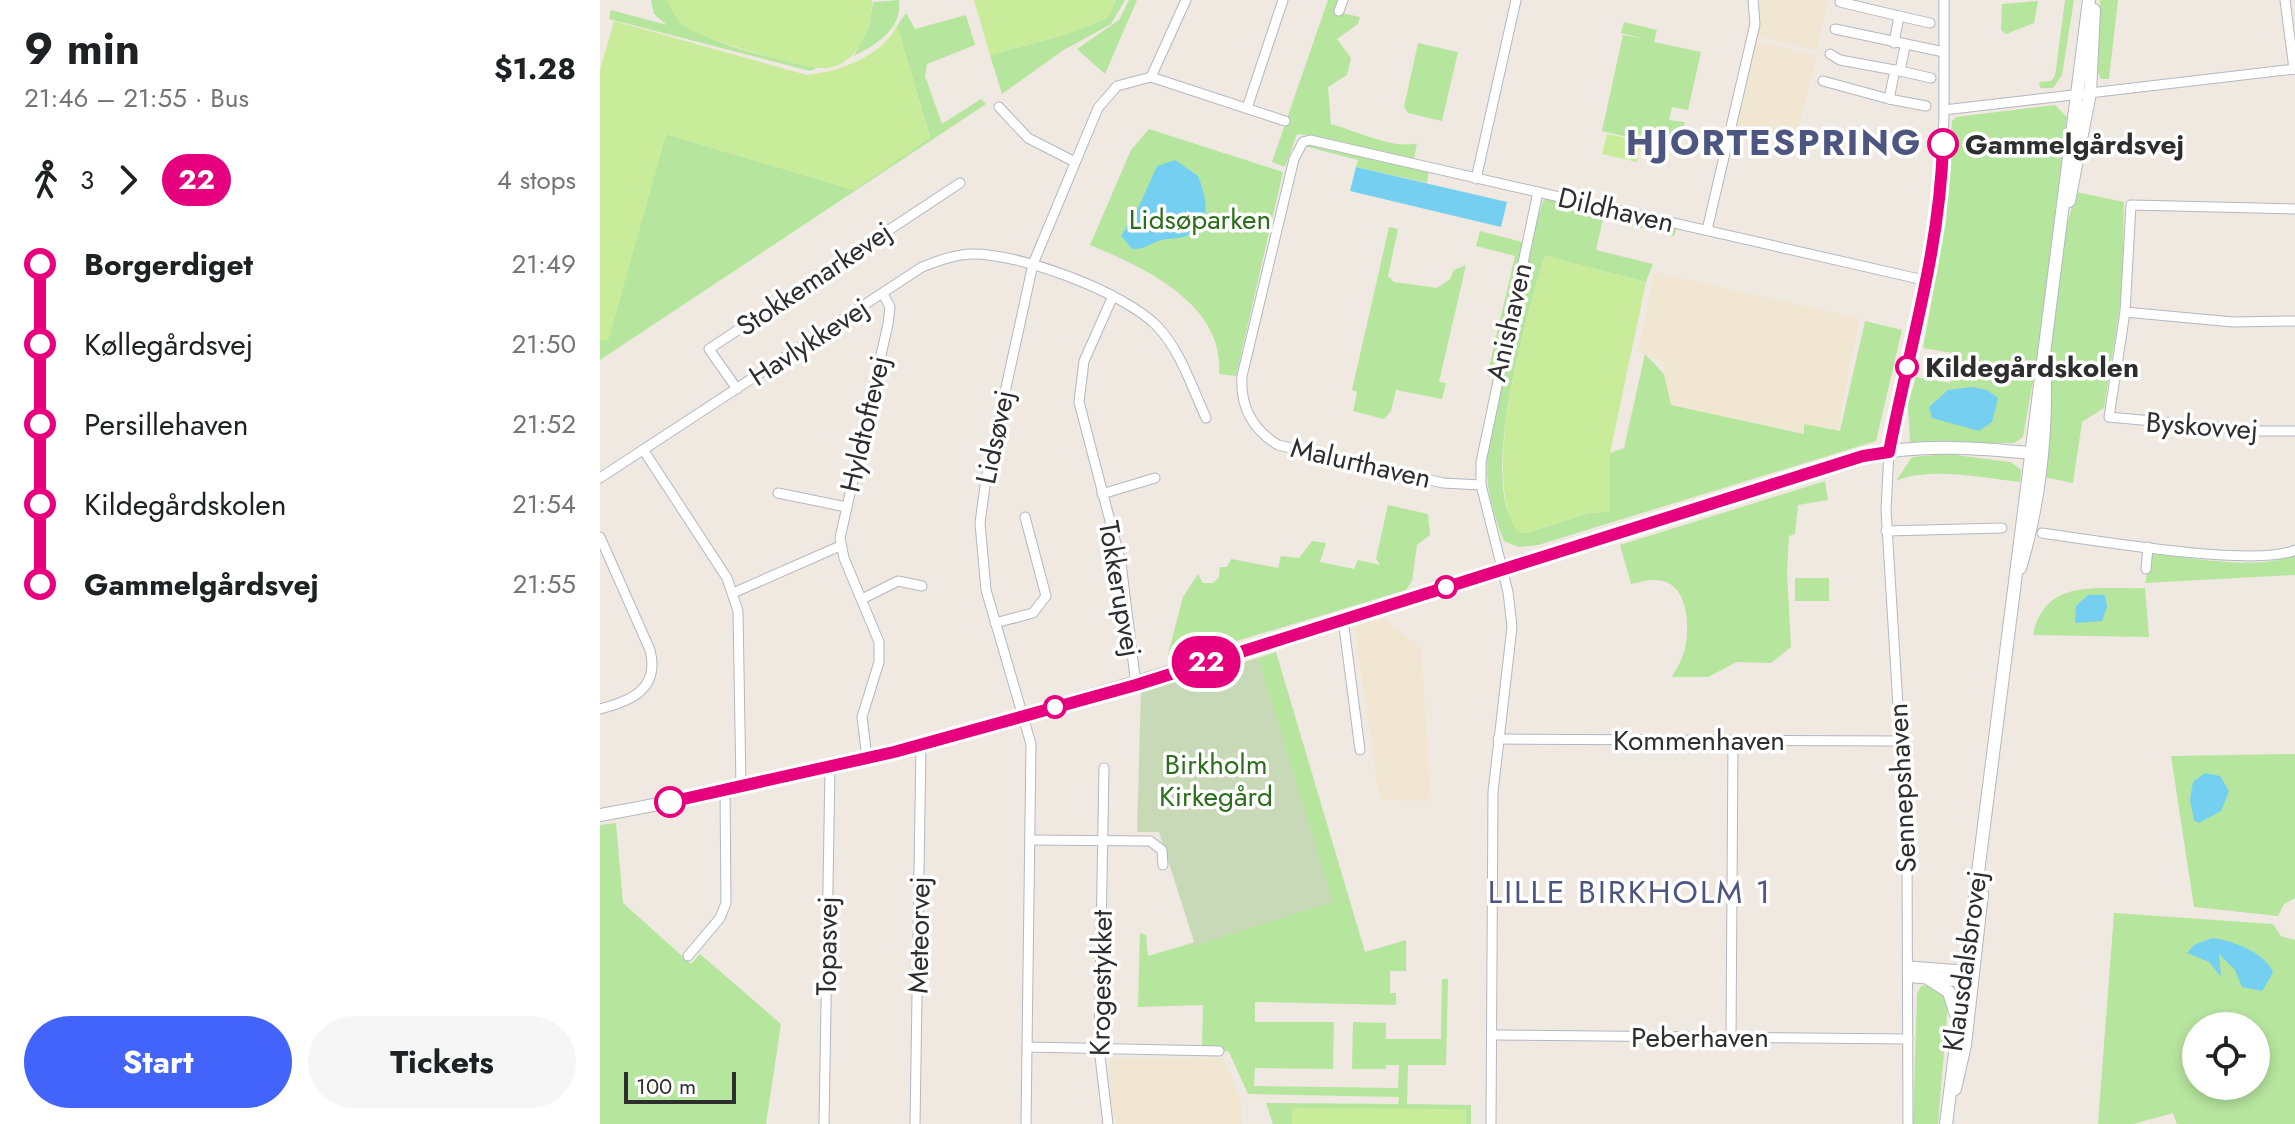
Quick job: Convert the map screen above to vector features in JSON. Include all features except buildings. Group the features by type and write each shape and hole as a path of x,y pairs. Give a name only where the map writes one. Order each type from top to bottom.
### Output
{"street":[{"path":"1186,0 1151,77 1285,121"},
{"path":"1247,108 1283,0"},
{"path":"1339,11 1343,0"},
{"path":"1476,179 1516,0"},
{"path":"1707,230 1755,24 1753,0"},
{"name":"Sennepshaven","path":"1908,1124 1908,1039 1913,973 1886,531 1889,452 1928,281 1942,187 1944,0"},
{"name":"Klausdalsbrovej","path":"2059,243 2075,180 2090,93 2092,0"},
{"name":"Klausdalsbrovej","path":"1948,1124 2014,589 2029,540 2045,350 2075,94 2092,0"},
{"path":"1944,110 2294,69 2285,0"},
{"path":"1840,2 1930,23"},
{"path":"1894,43 1899,16"},
{"path":"1835,29 1944,52"},
{"path":"1889,99 1905,46"},
{"path":"1830,54 1840,60 1931,78"},
{"name":"Lidsøvej","path":"1026,1124 1031,744 982,568 982,501 1033,264 1104,98 1128,81 1151,77"},
{"path":"1823,81 1926,106"},
{"path":"999,107 1028,138 1075,162"},
{"name":"Dildhaven","path":"1303,142 1928,281"},
{"name":"Malurthaven","path":"1303,142 1294,159 1242,376 1246,411 1259,431 1278,445 1443,483 1481,485"},
{"name":"Stokkemarkevej","path":"737,389 709,349 960,183"},
{"name":"Anishaven","path":"1481,485 1482,452 1538,192"},
{"path":"2295,209 2131,205 2125,312 2233,322 2295,321"},
{"name":"Havlykkevej","path":"600,478 922,267 955,256 985,255 1033,264 1113,296 1145,315 1166,338 1206,418"},
{"name":"Hyldtoftevej","path":"840,546 888,324 890,307 883,294"},
{"name":"Tokkerupvej","path":"1113,296 1084,361 1079,388 1081,416 1121,563 1136,685"},
{"name":"Byskovvej","path":"2125,312 2109,417 2216,428 2295,431"},
{"path":"600,815 741,787 921,745 1136,685 1863,456 1958,447 2035,454"},
{"path":"644,451 727,578 733,593 738,611 741,787"},
{"name":"Tokkerupvej","path":"1102,494 1155,478"},
{"path":"1481,485 1511,613 1510,664 1493,792 1491,1124"},
{"name":"Hyldtoftevej","path":"778,493 846,507"},
{"path":"995,623 1033,613 1046,596 1025,517"},
{"path":"1886,531 2002,528"},
{"path":"2042,533 2148,547 2276,556 2295,550"},
{"path":"600,537 650,650 653,669 647,686 635,698 600,709"},
{"path":"733,593 840,546 877,632 880,652 862,717 867,758"},
{"path":"2146,569 2148,547"},
{"path":"862,599 898,581 922,586"},
{"path":"1343,619 1360,750"},
{"name":"Kommenhaven","path":"1498,739 1900,741"},
{"path":"1731,1037 1733,740"},
{"name":"Meteorvej","path":"915,1124 921,745"},
{"name":"Topasvej","path":"824,1124 830,767"},
{"name":"Krogestykket","path":"1104,768 1099,1048 1108,1124"},
{"path":"688,956 720,918 726,903 725,790"},
{"path":"1030,840 1154,842 1162,850 1163,865"},
{"path":"1913,973 1966,977"},
{"path":"1913,973 1949,992 1957,1021"},
{"name":"Klausdalsbrovej","path":"1948,1124 1957,1021 1966,977"},
{"name":"Peberhaven","path":"1492,1035 1908,1039"},
{"path":"1027,1047 1219,1051"}],"shaded area":[{"path":"1759,0 1828,0 1817,50 1756,36"},
{"path":"1754,42 1817,56 1795,143 1737,128"},
{"name":"Kildegårdskolen","path":"1655,272 1860,319 1837,430 1806,434 1661,402 1666,364 1638,351"},
{"path":"1384,618 1421,649 1431,801 1380,800 1354,626"},
{"path":"1110,1058 1223,1058 1241,1099 1242,1124 1116,1124 1111,1101"}],"green space":[{"path":"651,0 667,0 678,16 712,39 817,68 810,71 609,19 611,10 667,25 654,14"},
{"path":"667,0 872,0 866,32 856,51 839,65 817,68 731,45 694,31 679,21"},
{"path":"899,0 897,19 892,27 879,41 854,56 869,26 873,2"},
{"path":"974,0 1116,0 1107,18 1067,34 990,55"},
{"path":"1116,0 1125,0 1111,24 1062,51 1002,94 990,55 1067,34 1107,18"},
{"path":"1129,0 1137,0 1105,74 1077,49 1119,20"},
{"path":"1328,0 1341,0 1337,12 1360,17 1358,24 1337,39 1351,58 1347,75 1328,87 1331,124 1387,142 1417,143 1414,159 1430,163 1427,183 1356,167 1358,160 1304,146 1307,135 1297,134 1285,167 1272,162"},
{"path":"2065,0 2074,0 2062,75 2053,88 2040,88 2039,82 2051,81 2055,76"},
{"path":"2100,0 2118,0 2109,79 2101,79 2097,70"},
{"path":"2038,1 2034,23 2006,34 2001,30 2002,4"},
{"path":"906,13 915,29 966,15 975,45 927,64 925,76 942,124 981,99 986,104 600,360 600,339 608,340 666,134 854,190 930,137 897,26"},
{"path":"614,21 807,75 858,61 881,46 897,26 930,138 854,190 666,134 608,341 600,339 600,70"},
{"path":"1624,22 1657,30 1654,42 1701,52 1688,110 1672,107 1669,120 1685,122 1678,149 1602,131 1623,35 1645,39 1621,33"},
{"path":"1418,43 1458,52 1442,121 1408,113 1404,107"},
{"path":"2055,105 2067,117 2037,359 2023,437 2014,443 1910,443 1908,404 1916,377 1950,383 1958,354 1923,348 1946,222 1952,121 1956,117"},
{"name":"Lidsøparken","path":"1149,129 1283,172 1236,376 1219,374 1217,349 1209,327 1195,308 1156,277 1090,245 1131,150"},
{"path":"1607,134 1641,141 1637,162 1602,154"},
{"path":"2076,192 2124,202 2122,293 2104,408 2082,422 2073,483 2043,477 2049,404 2048,347 2063,239"},
{"path":"1544,198 1677,227 1674,236 1603,219 1596,250 1653,264 1646,282 1545,256 1512,383 1503,452 1507,509 1526,533 1589,513 1610,511 1610,453 1624,448 1645,354 1664,374 1671,405 1804,434 1804,424 1840,431 1865,321 1902,330 1876,441 1538,545 1518,547 1504,541 1487,479 1488,441 1501,378 1487,376 1515,256 1476,246 1480,231 1530,244"},
{"path":"1389,227 1398,229 1388,276 1394,282 1437,288 1450,279 1454,270 1466,265 1439,382 1446,383 1442,399 1396,390 1391,411 1384,419 1353,411 1357,392 1352,390"},
{"path":"1545,256 1646,282 1610,453 1610,511 1589,513 1526,533 1517,532 1507,506 1503,474 1505,436 1518,356"},
{"path":"1947,454 2011,462 2021,470 2020,482 1940,474 1924,474 1896,481 1912,457"},
{"path":"1825,481 1828,500 1798,505 1795,534 1789,536 1787,572 1791,647 1771,663 1737,662 1708,677 1672,677 1687,638 1681,596 1667,582 1653,580 1631,584 1620,545"},
{"path":"1388,505 1428,514 1430,535 1417,545 1412,581 1406,590 1170,661 1168,654 1183,597 1198,574 1203,583 1213,583 1219,577 1220,567 1227,567 1231,559 1278,568 1281,556 1299,558 1312,541 1326,543 1320,562 1354,569 1358,560 1380,565 1376,559"},
{"path":"2152,554 2245,563 2295,554 2295,575 2145,583"},
{"path":"1795,578 1829,578 1829,601 1795,601"},
{"path":"2092,588 2145,588 2149,637 2033,635 2039,616 2049,603 2061,595"},
{"path":"1276,652 1365,952 1406,940 1406,971 1390,971 1390,993 1396,993 1396,1005 1255,1002 1255,1022 1334,1022 1333,1069 1255,1068 1254,1086 1398,1088 1399,1065 1386,1065 1386,1069 1352,1069 1353,1022 1386,1023 1386,1039 1441,1039 1442,979 1448,979 1446,1065 1408,1065 1407,1104 1471,1105 1471,1124 1273,1124 1266,1103 1398,1104 1399,1097 1248,1094 1229,1052 1202,1046 1203,1005 1138,1007 1140,933 1146,935 1148,956 1332,902 1258,658"},
{"name":"Birkholm Kirkegård","path":"1258,658 1333,902 1195,945 1159,832 1137,832 1141,691"},
{"path":"2295,754 2295,898 2284,904 2278,916 2194,907 2171,756"},
{"path":"616,823 623,903 691,964 700,954 781,1024 766,1124 600,1124 600,825"},
{"path":"2114,913 2273,924 2281,936 2295,940 2295,1124 2177,1124 2173,1113 2133,1124 2098,1124"},
{"path":"1933,985 1941,989 1948,1004 1938,1124 1913,1124 1917,994 1921,986"},
{"path":"1292,1108 1466,1109 1466,1124 1292,1124"}],"water":[{"path":"1175,160 1198,176 1206,210 1201,224 1186,236 1132,249 1121,236 1157,166"},
{"path":"1356,167 1507,202 1501,227 1350,191"},
{"path":"1972,387 1987,390 1998,398 1992,422 1979,431 1932,418 1929,407 1948,390"},
{"path":"2088,595 2105,595 2107,607 2102,621 2075,623 2076,606"},
{"path":"2205,773 2220,776 2229,791 2221,811 2199,823 2194,820 2190,800 2193,782"},
{"path":"2212,938 2238,945 2264,959 2273,973 2262,991 2242,987 2235,970 2219,954 2221,977 2209,962 2187,953 2194,945"}],"bus line":[{"name":"22","path":"670,802 967,733 1136,685 1863,456 1889,452 1901,388 1928,281 1942,187 1943,144"}],"place":[{"name":"Gammelgårdsvej","path":"1943,144"},
{"name":"Kildegårdskolen","path":"1907,367"}],"district":[{"name":"HJORTESPRING","path":"1774,142"},
{"name":"LILLE BIRKHOLM 1","path":"1630,892"}]}
